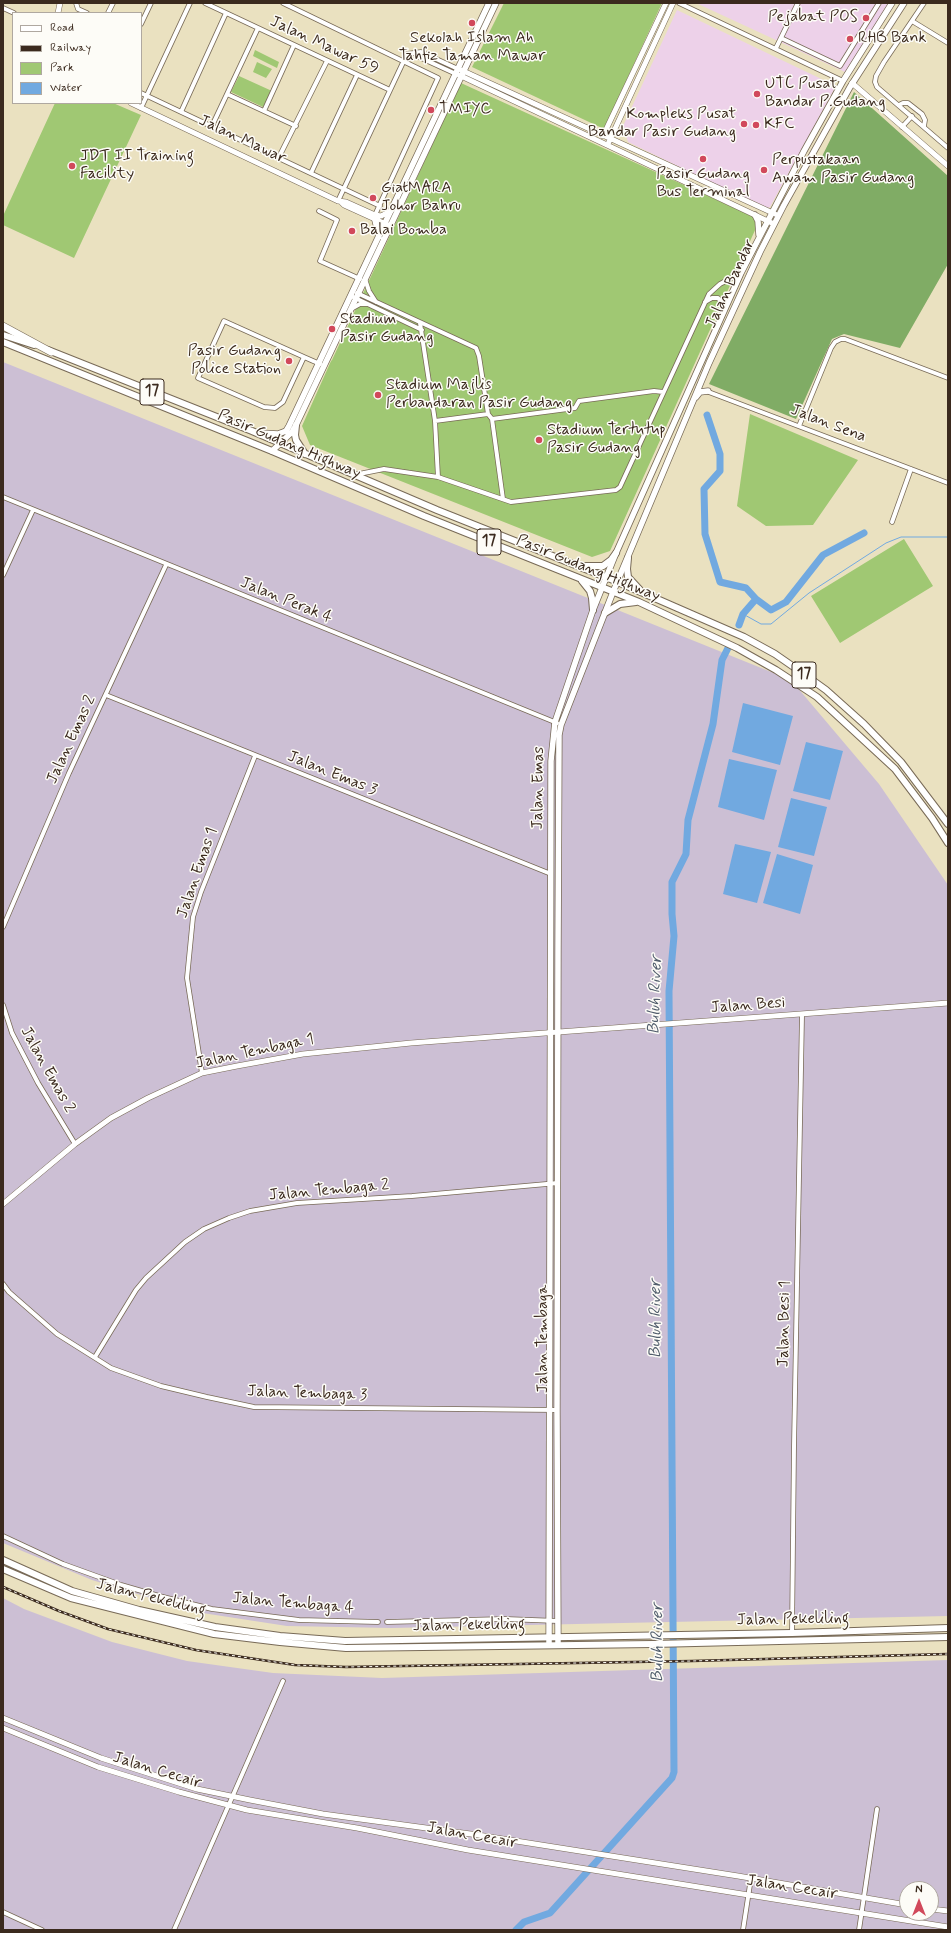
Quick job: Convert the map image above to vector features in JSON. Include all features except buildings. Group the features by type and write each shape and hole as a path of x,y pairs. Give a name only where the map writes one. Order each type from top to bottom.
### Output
{"highway":[{"path":"3,326 51,352"}],"main road":[{"path":"272,451 292,432 296,425 321,365 363,280 460,73 489,3"},
{"path":"363,280 379,237 388,225 391,210 496,3"},
{"name":"Jalan Bandar","path":"616,553 758,238 844,81 892,3"},
{"name":"Jalan Bandar","path":"614,592 698,388 774,224 852,83 904,3"},
{"path":"755,215 758,221 758,238"},
{"path":"375,217 379,237"},
{"path":"252,432 272,435 286,431 351,309 355,295"},
{"name":"Pasir Gudang Highway","path":"3,335 51,352 280,443 437,510 618,582 744,637 775,654 826,690 864,724 901,762 948,824"},
{"name":"Pasir Gudang Highway","path":"3,342 272,451 424,516 639,602 737,648 776,670 817,697 895,769 932,818 948,843"},
{"path":"685,398 694,388 698,388 695,382 698,370"},
{"path":"692,402 700,392 708,391"},
{"path":"198,421 202,416 201,412"},
{"path":"296,425 296,440 305,454"},
{"path":"576,565 593,567 603,566 611,560 616,553"},
{"name":"Jalan Emas","path":"550,1034 551,760 555,722 593,610 616,553"},
{"path":"628,558 628,577 642,593"},
{"path":"574,576 586,584 590,591 593,610"},
{"name":"Jalan Emas","path":"558,1033 559,735 561,725 614,592"},
{"path":"605,613 620,604 639,602"},
{"name":"Jalan Tembaga","path":"558,1033 558,1641"},
{"name":"Jalan Tembaga","path":"549,1641 551,1184 550,1034"},
{"name":"Jalan Pekeliling","path":"3,1560 72,1591 140,1610 215,1628 280,1636 345,1641 558,1641 653,1644 948,1637"},
{"name":"Jalan Pekeliling","path":"3,1569 71,1598 214,1634 346,1648 549,1641"},
{"name":"Jalan Pekeliling","path":"558,1641 652,1636 792,1634 948,1628"},
{"path":"900,1630 900,1638"}],"street":[{"path":"76,3 78,9 85,12"},
{"path":"108,12 113,3"},
{"path":"142,22 151,3"},
{"path":"141,108 190,3"},
{"name":"Jalan Mawar 59","path":"205,3 390,90"},
{"path":"283,3 435,75 438,81 375,217"},
{"path":"600,141 666,3"},
{"path":"608,144 673,3"},
{"path":"679,3 844,81"},
{"path":"776,48 798,3"},
{"path":"781,38 840,66 879,3"},
{"path":"924,3 876,79 877,86 948,148"},
{"path":"181,112 226,13"},
{"path":"912,21 948,43"},
{"path":"212,126 258,28"},
{"path":"264,111 294,45"},
{"path":"340,201 344,189 404,60 409,53 417,53 419,57 611,137 778,216"},
{"path":"279,157 296,126 327,61"},
{"path":"460,73 774,224"},
{"path":"311,173 357,75"},
{"path":"852,83 948,166"},
{"path":"142,94 380,206"},
{"path":"227,94 296,126"},
{"path":"899,105 907,103 922,114 925,119 924,126"},
{"name":"Jalan Mawar","path":"133,104 340,201 344,205 375,217 388,225"},
{"path":"902,127 912,116"},
{"path":"375,217 381,216 391,210"},
{"path":"319,211 337,220 320,261 363,280 376,302"},
{"path":"354,475 384,469 438,477 503,499 517,502 616,490 620,487 705,302 714,288 741,273"},
{"path":"355,295 376,302 476,348 479,356 488,414 492,419 503,499"},
{"path":"355,295 368,304 422,330"},
{"path":"705,302 712,298 718,298 724,304 723,313"},
{"path":"351,309 360,304 368,304"},
{"path":"304,357 283,402 275,408 264,407 198,378 224,321 304,357 321,365"},
{"path":"420,323 435,421 438,477"},
{"path":"799,426 831,348 835,342 841,339 846,339 948,378"},
{"name":"Jalan Sena","path":"698,388 948,483"},
{"path":"492,419 575,408 579,401 654,391 663,392"},
{"path":"435,421 488,414"},
{"path":"892,522 911,469"},
{"name":"Jalan Perak 4","path":"3,497 166,565 561,725"},
{"path":"3,574 33,510"},
{"name":"Jalan Emas 2","path":"3,928 69,773 166,565"},
{"name":"Jalan Emas 3","path":"106,695 551,874"},
{"name":"Jalan Emas 1","path":"202,1073 187,978 193,917 201,892 255,756"},
{"name":"Jalan Besi","path":"550,1034 948,1003"},
{"name":"Jalan Emas 2","path":"3,1006 15,1039 38,1083 75,1144"},
{"name":"Jalan Besi 1","path":"792,1634 802,1015"},
{"name":"Jalan Tembaga 1","path":"3,1204 75,1144 111,1118 148,1098 202,1073 268,1060 339,1050 550,1034"},
{"name":"Jalan Tembaga 2","path":"94,1357 136,1290 146,1278 185,1242 204,1229 229,1218 250,1211 297,1203 412,1196 558,1183"},
{"name":"Jalan Tembaga 3","path":"3,1284 9,1292 58,1334 111,1368 161,1386 254,1407 550,1410"},
{"path":"550,1410 557,1410"},
{"name":"Jalan Tembaga 4","path":"3,1536 63,1564 121,1585 212,1609 299,1620 378,1622"},
{"path":"387,1622 505,1619 558,1621"},
{"path":"174,1930 283,1681"},
{"name":"Jalan Cecair","path":"3,1718 101,1758 197,1788 232,1796 323,1814 627,1858 899,1904"},
{"name":"Jalan Cecair","path":"3,1728 98,1767 179,1792 228,1805 545,1862 948,1927"},
{"path":"859,1930 877,1808"},
{"path":"742,1930 751,1878"},
{"path":"3,1912 42,1930"}],"shaded area":[{"path":"696,3 890,3 845,72"},
{"path":"677,10 836,86 770,207 768,208 764,208 628,142 623,126"},
{"path":"3,362 791,680 879,784 948,885 948,1616 391,1628 287,1626 196,1612 92,1580 3,1543"},
{"path":"3,1598 24,1609 112,1642 187,1661 273,1673 382,1678 948,1660 948,1930 3,1930"}],"green space":[{"path":"504,3 662,3 604,129 472,67"},
{"path":"255,50 279,62 277,68 253,56"},
{"path":"257,62 272,69 266,78 253,72"},
{"path":"239,76 272,91 263,107 231,92"},
{"path":"461,83 754,217 756,228 610,551 592,557 310,445 302,426"},
{"path":"854,92 948,176 948,264 900,348 844,334 832,339 796,419 709,384"},
{"name":"JDT II Training Facility","path":"55,104 115,104 141,115 74,258 3,225 3,216"},
{"path":"750,414 858,460 813,525 766,526 737,506"},
{"path":"904,539 933,586 840,643 811,596"}],"water":[{"path":"743,703 793,716 780,765 732,752"},
{"path":"806,742 843,751 830,800 793,791"},
{"path":"729,759 777,770 764,820 718,807"},
{"path":"791,798 827,807 814,856 778,847"},
{"path":"735,844 771,852 757,903 723,894"},
{"path":"777,854 813,865 800,914 763,903"}],"waterway":[{"path":"707,415 720,454 720,471 704,489 705,534 720,582 746,588 756,599 743,614 739,625"},
{"path":"756,599 771,610 786,602 823,555 864,533"},
{"path":"743,614 761,624 771,624 809,593 886,543 901,537 948,537"},
{"name":"Buluh River","path":"516,1930 524,1922 550,1913 672,1778 674,1772 669,991 674,936 672,882 686,854 688,820 713,724 722,660 728,648"}],"railway":[{"path":"3,1587 59,1611 108,1629 196,1650 295,1665 346,1667 692,1661 948,1654"}],"place":[{"name":"Pejabat POS","path":"866,18"},
{"name":"Sekolah Islam Ah Tahfiz Taman Mawar","path":"472,23"},
{"name":"RHB Bank","path":"850,39"},
{"name":"UTC Pusat Bandar P.Gudang","path":"757,94"},
{"name":"TMIYC","path":"431,110"},
{"name":"Kompleks Pusat Bandar Pasir Gudang","path":"744,124"},
{"name":"KFC","path":"756,125"},
{"name":"Pasir Gudang Bus Terminal","path":"703,159"},
{"name":"JDT II Training Facility","path":"72,166"},
{"name":"Perpustakaan Awam Pasir Gudang","path":"764,170"},
{"name":"GiatMARA Johor Bahru","path":"373,198"},
{"name":"Balai Bomba","path":"352,231"},
{"name":"Stadium Pasir Gudang","path":"332,329"},
{"name":"Pasir Gudang Police Station","path":"289,361"},
{"name":"Stadium Majlis Perbandaran Pasir Gudang","path":"378,395"},
{"name":"Stadium Tertutup Pasir Gudang","path":"539,440"}]}
